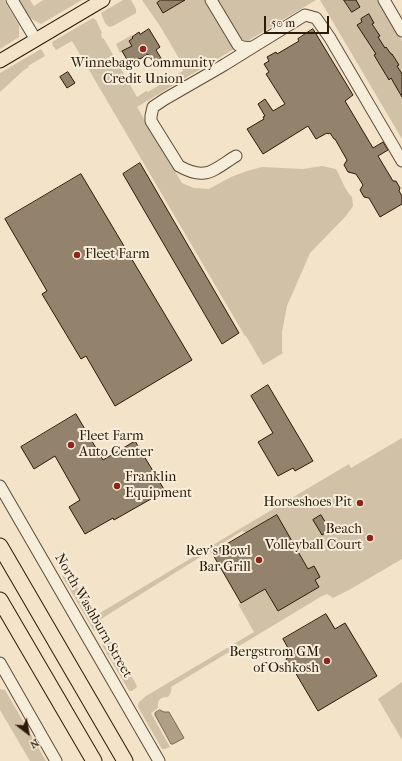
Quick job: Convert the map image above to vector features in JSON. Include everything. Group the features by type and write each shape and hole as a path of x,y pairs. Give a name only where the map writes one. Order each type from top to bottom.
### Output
{"highway":[{"path":"0,546 125,761"},
{"path":"0,600 94,761"}],"main road":[{"path":"0,61 103,0"}],"street":[{"path":"12,0 36,40"},
{"path":"211,0 238,45 248,48 253,47"},
{"path":"384,0 402,31"},
{"path":"236,156 211,171 204,173 186,170 179,166 151,121 154,107 305,15 316,18 330,38 402,162"},
{"name":"North Washburn Street","path":"0,486 159,761"},
{"path":"0,663 56,761"}],"shaded area":[{"path":"0,0 4,0 19,25 19,37 0,49"},
{"path":"19,0 30,0 34,6 43,0 82,0 41,24 30,18"},
{"path":"123,0 131,0 136,9 136,13 109,27 105,23 101,13"},
{"path":"142,0 316,0 137,107 182,183 194,188 209,189 231,177 262,167 303,169 322,166 336,169 352,197 353,206 346,216 310,253 287,306 282,332 283,353 263,365 72,41 56,50 53,46 52,42 93,18 96,20 102,33 102,38 104,39 137,97 146,91 148,92 183,71 179,64 180,60 160,26"},
{"path":"320,0 378,0 402,41 402,139"},
{"path":"132,35 133,38 129,41 132,46 120,53 116,44"},
{"path":"41,49 45,56 28,66 29,67 0,92 0,73"},
{"path":"402,438 402,559 333,598 327,594 322,596 171,687 171,692 168,697 160,700 158,703 158,708 151,713 170,747 162,749 138,707 139,702 146,696 254,632 238,604 265,589 278,611 319,587 277,516 246,533 242,531 101,619 104,625 94,631 62,576 68,572 95,616 349,464 351,468"},
{"path":"108,640 111,641 136,684 137,687 132,691 129,691 102,645"},
{"path":"402,682 402,740 378,699"},
{"path":"0,689 5,690 46,761 30,761 0,710"},
{"path":"160,710 169,712 184,738 171,744 155,715 155,713"}],"building":[{"path":"161,0 185,0 163,13 157,3"},
{"path":"344,0 356,0 360,7 352,12"},
{"path":"369,14 374,23 372,24 380,36 378,37 399,65 397,66 402,74 402,97 391,78 389,80 374,55 376,54 357,25 362,22 361,19"},
{"name":"Winnebago Community Credit Union","path":"149,29 160,47 156,50 164,63 156,68 148,54 129,63 122,51 132,46 129,41 133,38 132,37 139,32 140,34"},
{"path":"313,29 353,95 345,101 373,148 383,142 388,150 378,156 393,181 396,181 400,188 399,191 402,196 402,204 380,217 369,198 364,197 360,190 363,185 356,174 348,172 344,165 347,160 330,133 316,139 308,126 263,154 247,129 264,119 263,117 265,116 258,104 265,99 273,111 285,104 266,74 269,72 264,64 269,61 267,57 276,52 277,54 299,41 298,39"},
{"path":"68,72 75,83 67,88 60,77"},
{"path":"140,163 239,333 222,344 123,174"},
{"name":"Fleet Farm","path":"81,174 192,360 115,406 86,356 81,359 42,294 47,291 5,219"},
{"path":"268,385 313,461 295,471 293,468 278,476 258,442 273,433 251,396"},
{"name":"Franklin Equipment","path":"76,414 103,460 135,441 165,491 114,520 113,518 85,534 69,507 80,500 55,456 34,469 21,447"},
{"name":"Rev's Bowl Bar Grill","path":"277,515 308,569 314,566 320,577 315,580 319,587 278,611 265,589 241,603 212,553"},
{"path":"321,515 330,530 322,535 313,520"},
{"name":"Bergstrom GM of Oshkosh","path":"326,614 335,629 345,623 377,676 318,711 286,659 292,655 283,639"}],"place":[{"name":"Winnebago Community Credit Union","path":"143,49"},
{"name":"Fleet Farm","path":"77,255"},
{"name":"Fleet Farm Auto Center","path":"71,445"},
{"name":"Franklin Equipment","path":"117,486"},
{"name":"Horseshoes Pit","path":"360,503"},
{"name":"Beach Volleyball Court","path":"370,538"},
{"name":"Rev's Bowl Bar Grill","path":"259,560"},
{"name":"Bergstrom GM of Oshkosh","path":"327,661"}]}
